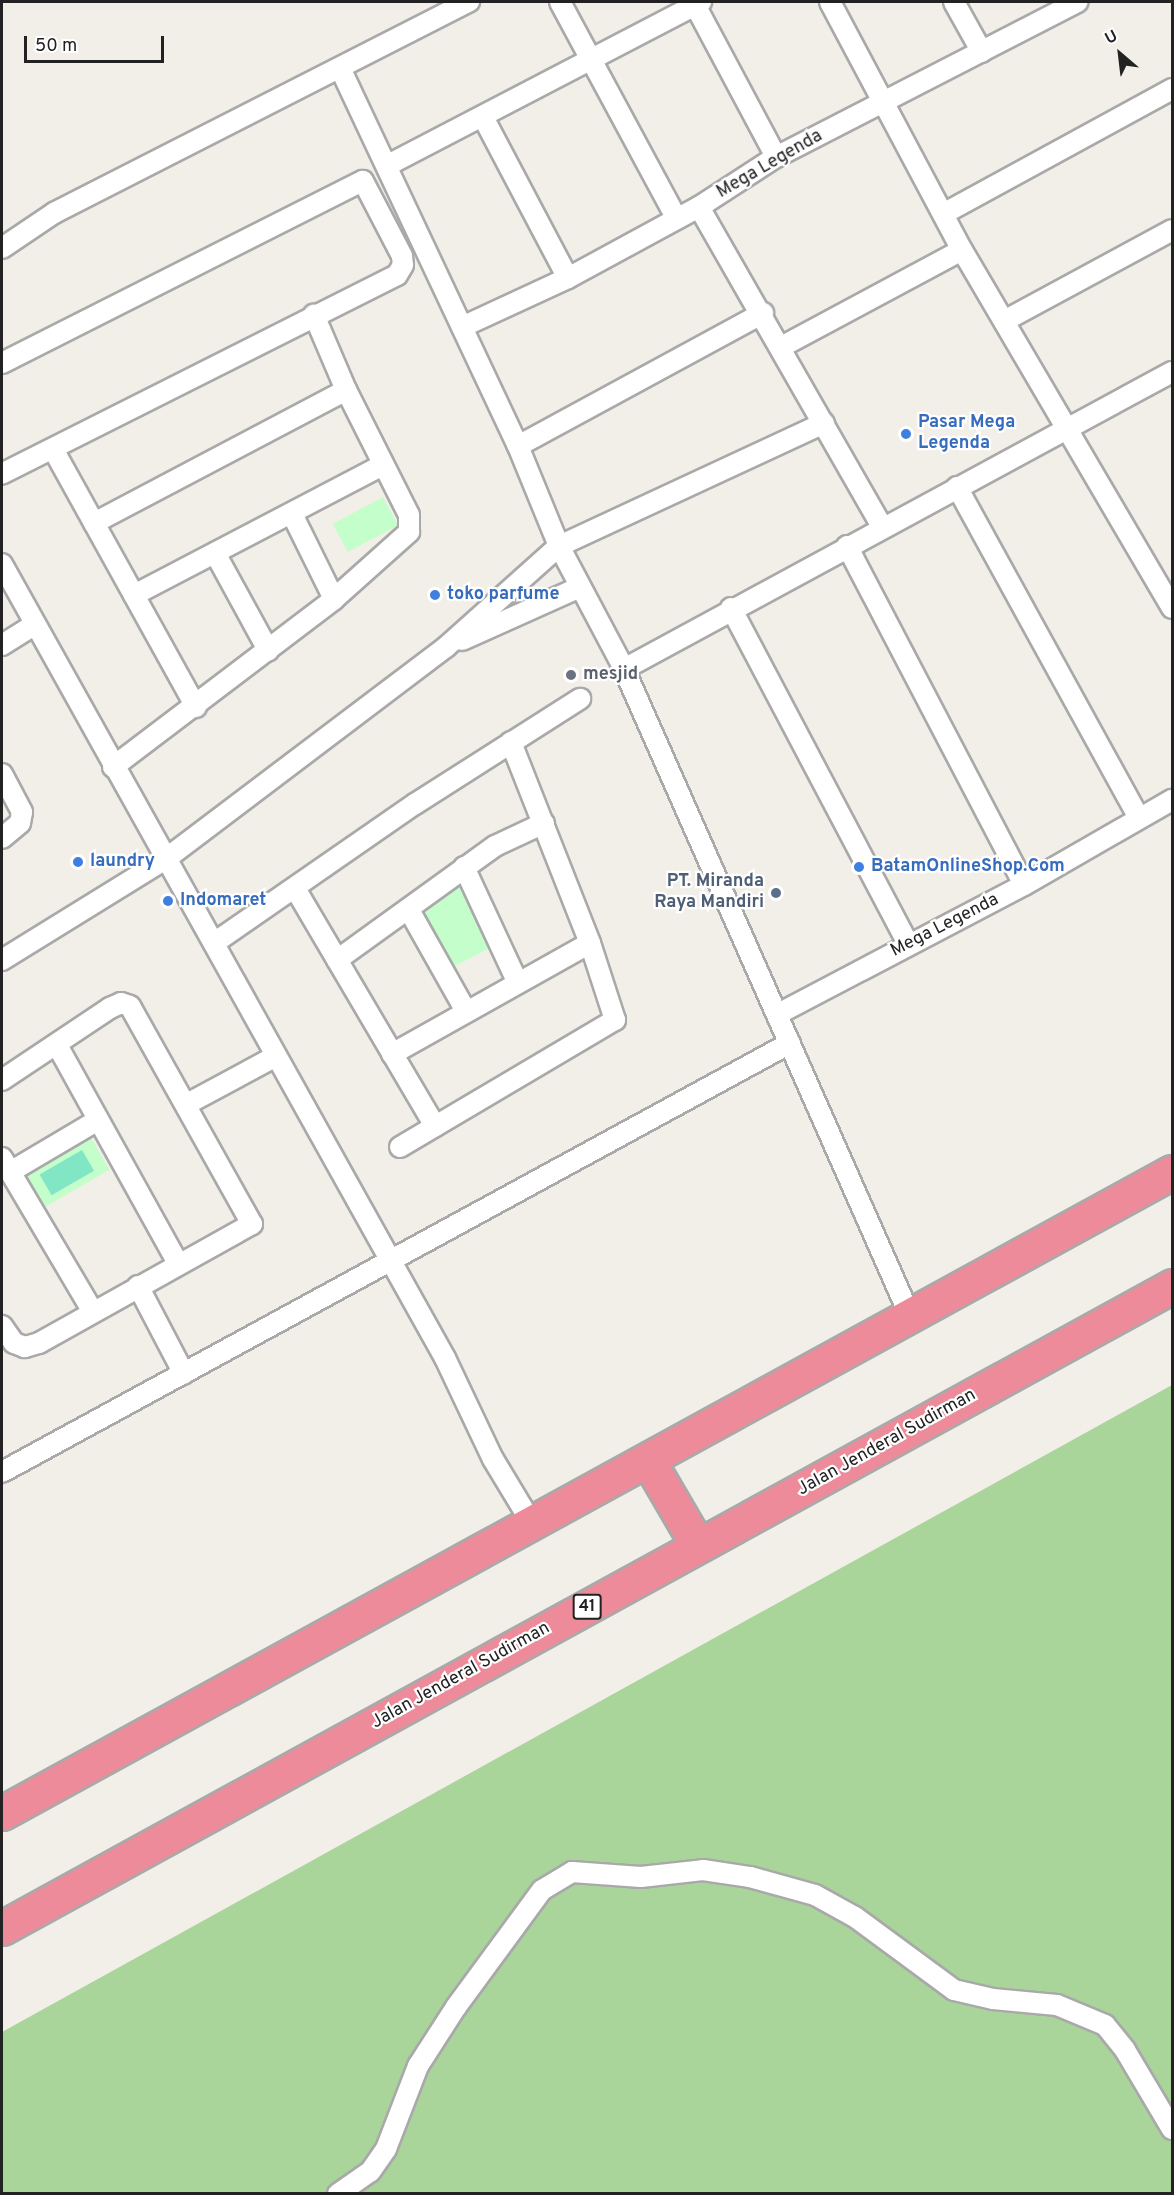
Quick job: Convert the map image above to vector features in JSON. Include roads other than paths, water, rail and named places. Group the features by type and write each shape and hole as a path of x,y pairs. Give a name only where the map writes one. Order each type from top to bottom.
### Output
{"highway":[{"path":"2,1813 1173,1172"},
{"name":"Jalan Jenderal Sudirman","path":"2,1928 1173,1286"},
{"path":"648,1460 698,1546"}],"street":[{"path":"2,248 54,213 341,70 469,2"},
{"path":"560,2 676,217"},
{"path":"830,2 962,250 1173,608"},
{"path":"954,2 982,52"},
{"name":"Mega Legenda","path":"462,327 568,278 676,217 699,207 776,157 1077,2"},
{"path":"388,165 698,3 776,157"},
{"path":"341,70 388,165 518,446 558,546 624,669 910,1316"},
{"path":"943,214 1173,89"},
{"path":"483,117 568,278"},
{"path":"2,363 363,181 402,256 401,270 2,474"},
{"path":"699,207 763,313 882,527"},
{"path":"1004,321 1173,230"},
{"path":"782,347 962,250"},
{"path":"518,446 763,313"},
{"path":"112,767 196,707 334,599 409,532 409,515 346,390 314,315"},
{"path":"624,669 731,608 1173,372"},
{"path":"94,523 346,390"},
{"path":"2,960 167,858 446,647 558,546 824,423"},
{"path":"52,449 196,707"},
{"path":"134,595 383,465"},
{"path":"957,487 1139,818"},
{"path":"292,514 334,599"},
{"path":"847,546 1024,885"},
{"path":"215,553 268,650"},
{"path":"2,564 112,767 167,858 445,1358 493,1459 531,1522"},
{"path":"446,647 580,587"},
{"path":"731,608 909,945"},
{"path":"2,645 34,624"},
{"path":"214,943 296,890 415,804 580,699"},
{"path":"400,1147 615,1020 590,943 511,742"},
{"path":"2,774 22,812 20,823 2,838"},
{"name":"Mega Legenda","path":"777,1014 1024,885 1173,800"},
{"path":"337,960 495,846 544,823"},
{"path":"464,867 517,981"},
{"path":"296,890 435,1126"},
{"path":"409,910 466,1011"},
{"path":"392,1054 517,981 590,943"},
{"path":"2,1080 110,1008 121,1003 130,1006 187,1104 252,1224 25,1347 14,1343 2,1326"},
{"path":"2,1472 790,1043"},
{"path":"57,1045 178,1263"},
{"path":"187,1104 276,1056"},
{"path":"93,1312 6,1165 98,1120"},
{"path":"138,1286 184,1374"},
{"path":"339,2193 370,2172 386,2149 418,2066 456,2007 542,1890 572,1872 641,1877 703,1870 750,1877 815,1895 855,1917 954,1990 993,1999 1057,2005 1105,2025 1125,2050 1173,2129"}],"place":[{"name":"Pasar Mega Legenda","path":"906,434"},
{"name":"toko parfume","path":"435,595"},
{"name":"mesjid","path":"571,675"},
{"name":"laundry","path":"78,862"},
{"name":"BatamOnlineShop.Com","path":"859,867"},
{"name":"PT. Miranda Raya Mandiri","path":"776,893"},
{"name":"Indomaret","path":"168,901"}]}
